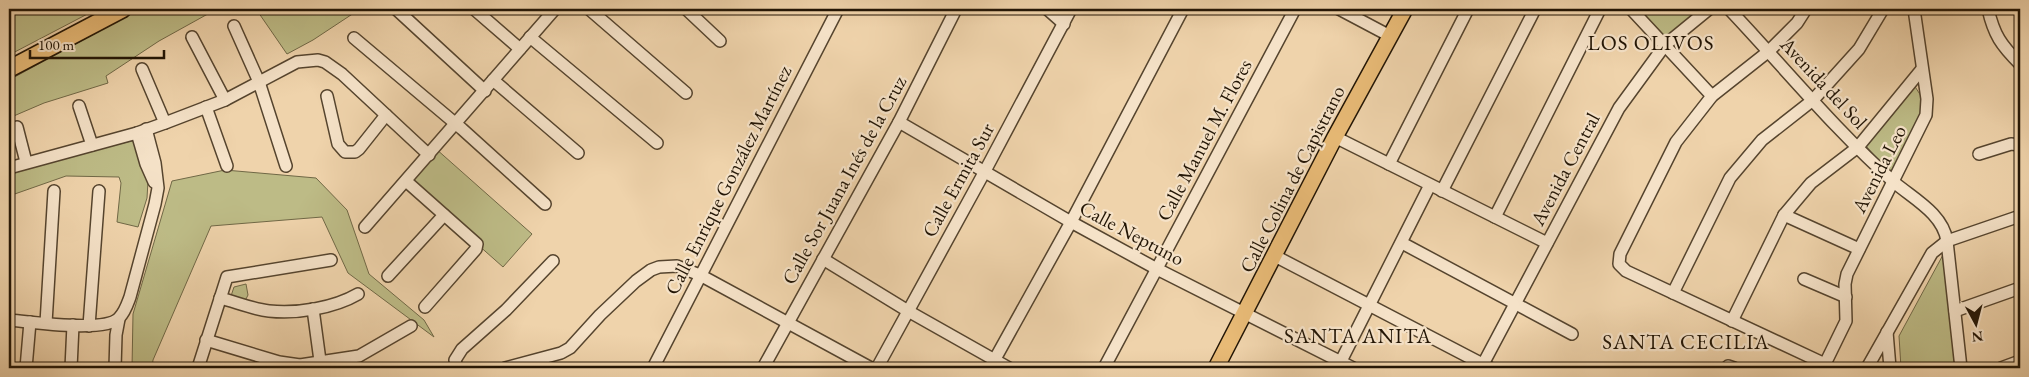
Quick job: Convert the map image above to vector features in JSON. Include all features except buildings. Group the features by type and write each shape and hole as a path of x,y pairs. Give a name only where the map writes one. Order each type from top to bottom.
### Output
{"highway":[{"path":"9,69 123,9"}],"main road":[{"name":"Calle Colina de Capistrano","path":"1216,368 1335,137 1404,9"}],"street":[{"path":"396,9 485,91"},
{"path":"474,9 520,49"},
{"path":"365,227 485,91 554,9"},
{"path":"589,9 686,93"},
{"path":"686,9 720,41"},
{"name":"Calle Enrique González Martínez","path":"653,368 838,9"},
{"name":"Calle Sor Juana Inés de la Cruz","path":"763,368 899,122 956,9"},
{"path":"1047,9 1064,24"},
{"name":"Calle Ermita Sur","path":"877,368 1071,9"},
{"path":"992,364 1071,222 1181,9"},
{"name":"Calle Manuel M. Flores","path":"1104,368 1295,9"},
{"path":"1340,9 1390,36"},
{"path":"1389,164 1468,9"},
{"path":"1442,191 1535,9"},
{"path":"1495,217 1600,9"},
{"path":"1631,9 1712,96"},
{"name":"Avenida Central","path":"1484,367 1515,304 1619,108 1665,45 1709,9"},
{"name":"Avenida del Sol","path":"1729,9 1858,147 1937,219 1946,232 1960,368"},
{"path":"1806,9 1797,23 1769,51 1712,96 1676,142 1620,254 1619,264 1626,271 1824,366"},
{"path":"1673,293 1730,178 1762,140 1813,100 1859,49 1883,9"},
{"name":"Avenida Leo","path":"1824,366 1846,322 1847,274 1926,115 1927,99 1914,9"},
{"path":"1988,9 1996,37 2020,64"},
{"path":"234,26 259,82 286,166"},
{"path":"192,37 225,100"},
{"path":"530,37 657,143"},
{"path":"354,38 545,204"},
{"path":"9,168 165,123 225,100 297,62 318,60 326,62 342,74 429,154"},
{"path":"142,69 165,123"},
{"path":"1732,321 1784,215 1811,183 1858,147 1922,69"},
{"path":"493,80 578,154"},
{"path":"326,96 338,144 345,152 355,152 359,149 386,115"},
{"path":"79,106 92,145"},
{"path":"206,106 227,166"},
{"name":"Calle Neptuno","path":"899,122 1071,222 1157,269 1245,313 1339,365 1353,368"},
{"path":"17,127 26,162"},
{"path":"9,320 89,326 108,324 118,319 126,309 158,188 146,164 142,131"},
{"path":"1335,137 1547,243"},
{"path":"1979,154 2011,144 2020,146"},
{"path":"406,181 477,244 476,248 425,307"},
{"path":"1339,365 1430,185"},
{"path":"46,323 54,191"},
{"path":"89,326 98,191"},
{"path":"388,276 444,215"},
{"path":"1784,215 1859,249"},
{"path":"1867,368 1924,264 1932,253 1947,241 2020,216"},
{"path":"1402,243 1572,334"},
{"path":"1275,256 1484,367"},
{"path":"823,259 992,364 1009,368"},
{"path":"198,368 224,280 230,275 332,260"},
{"path":"457,368 455,360 462,349 506,310 552,261"},
{"path":"505,368 561,353 570,348 600,315 636,281 651,270 659,267 677,266 700,275 871,368"},
{"path":"1804,279 1846,297"},
{"path":"1955,311 2020,288"},
{"path":"220,298 268,311 312,309 339,304 358,294"},
{"path":"312,309 321,366"},
{"path":"115,368 118,319"},
{"path":"26,368 30,322"},
{"path":"70,368 74,325"},
{"path":"206,340 290,364 321,366 359,356 411,326"},
{"path":"1887,332 1890,368"},
{"path":"2001,368 2020,361"}],"shaded area":[{"path":"9,9 97,9 9,55"},
{"path":"140,9 225,9 215,10 159,41 106,76 108,83 44,103 9,118 9,80"},
{"path":"256,9 301,9 304,13 312,9 360,9 313,40 287,54"},
{"path":"1636,9 1700,9 1665,39"},
{"path":"1914,85 1921,96 1924,111 1894,177 1866,146 1894,113"},
{"path":"135,141 148,181 147,198 138,227 117,222 121,183 119,177 66,176 9,196 9,172"},
{"path":"435,148 532,234 503,267 406,181"},
{"path":"225,170 316,178 347,210 369,274 424,320 434,337 348,273 322,217 211,226 153,360 152,368 132,368 133,314 172,181"},
{"path":"1944,253 1956,368 1901,368 1899,336"},
{"path":"246,284 248,295 245,301 231,296 234,287"}],"district":[{"name":"LOS OLIVOS","path":"1651,43"},
{"name":"SANTA ANITA","path":"1358,336"},
{"name":"SANTA CECILIA","path":"1686,342"}]}
